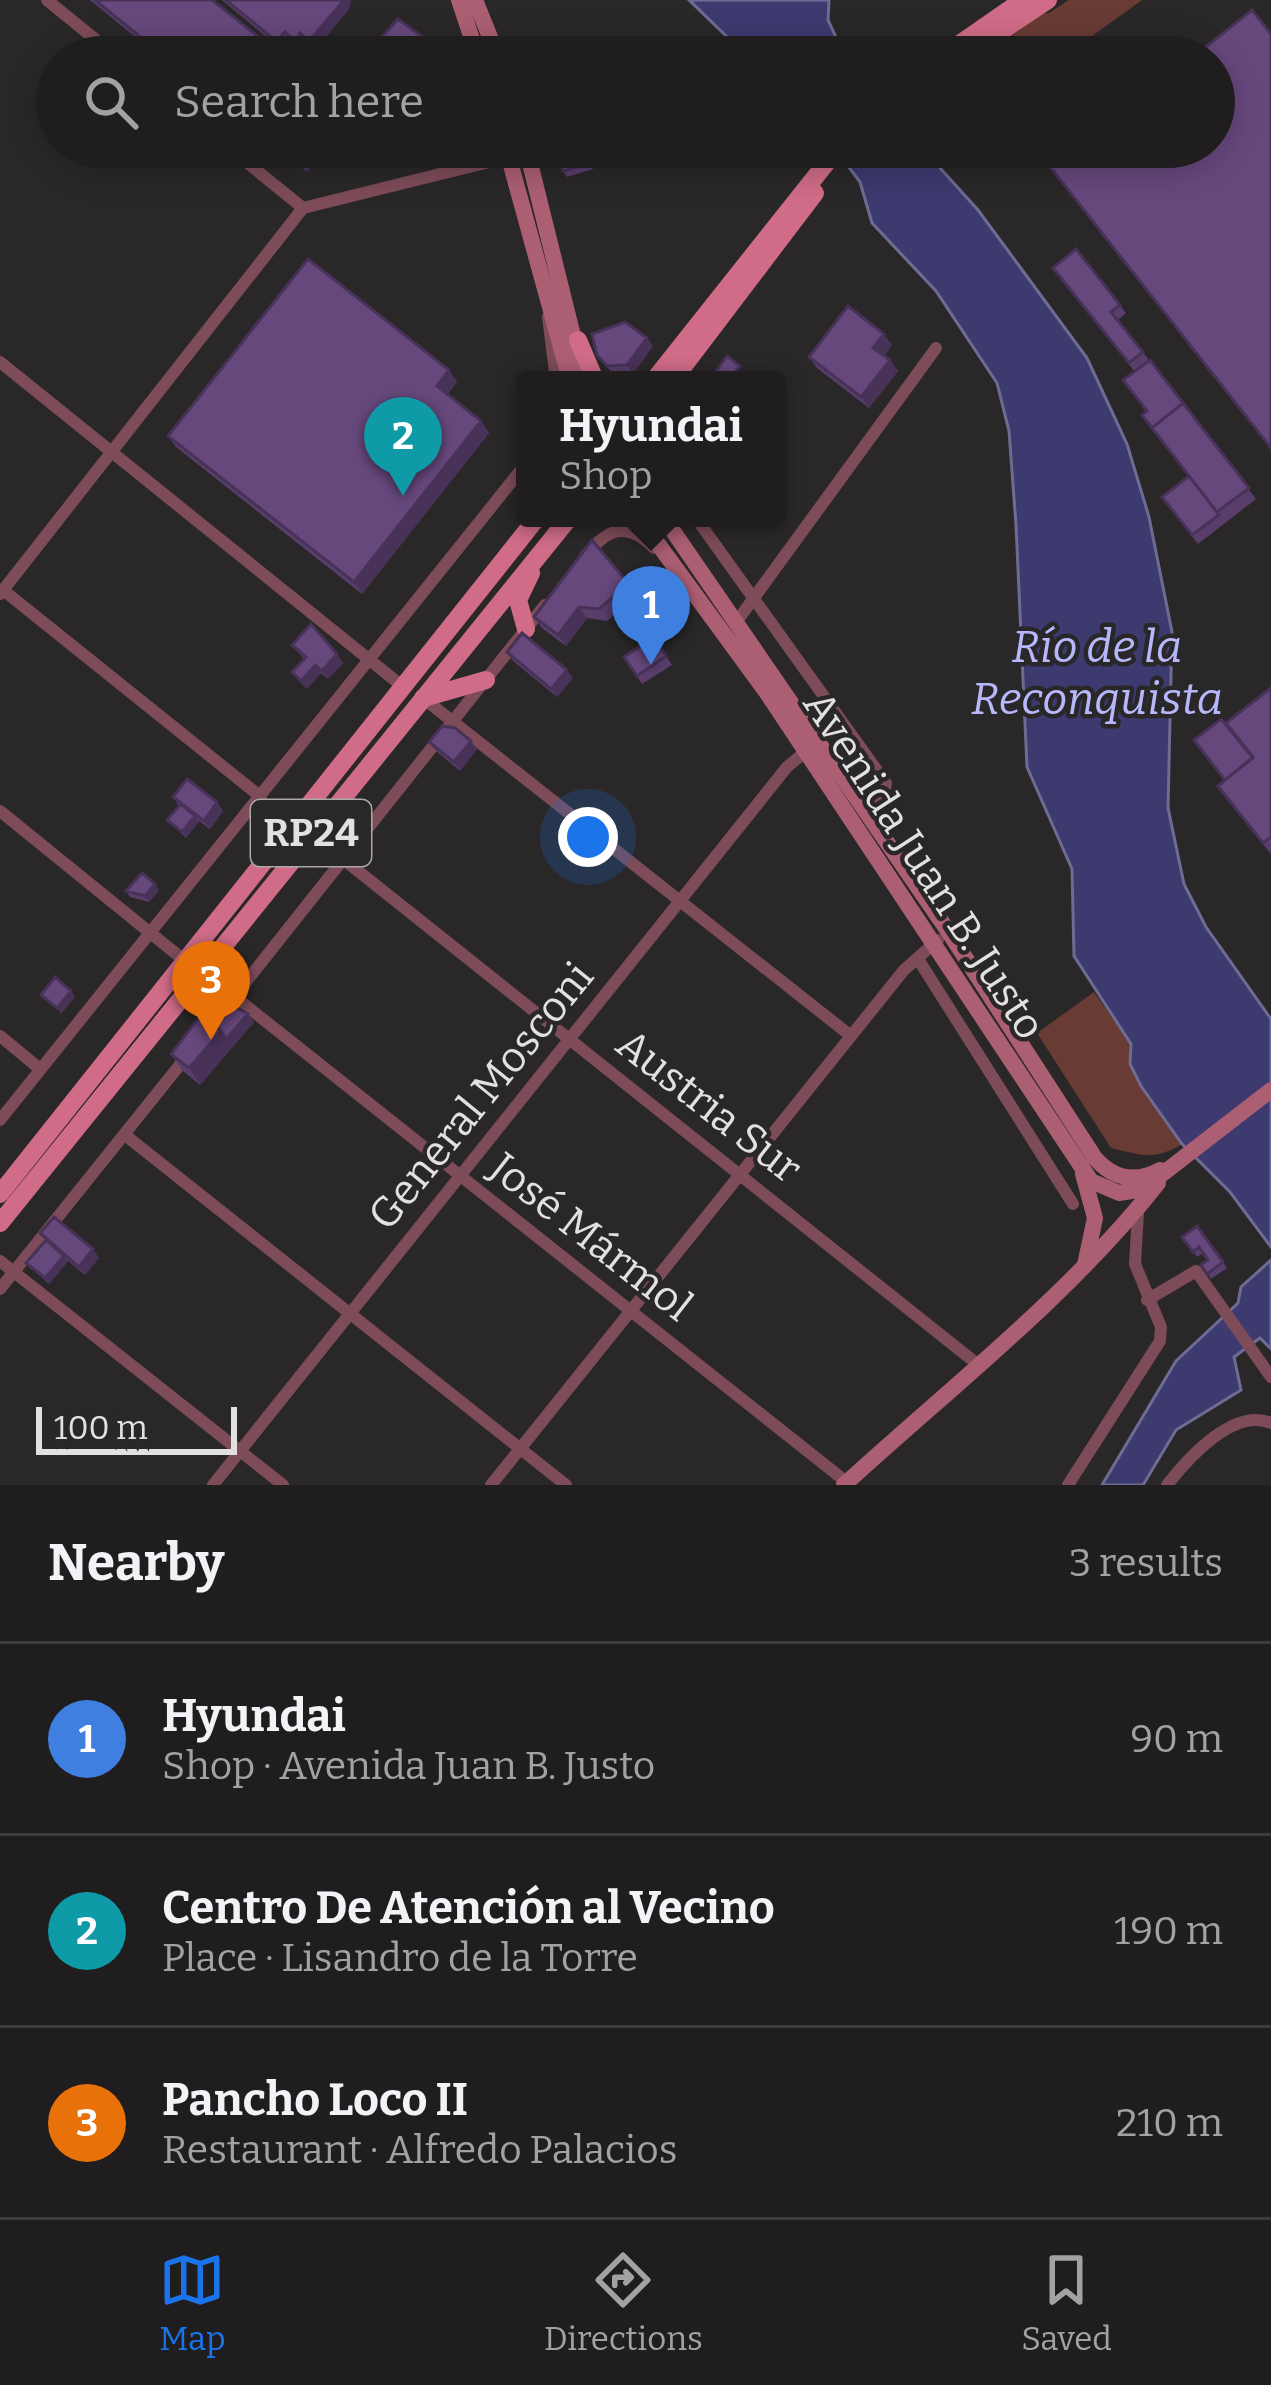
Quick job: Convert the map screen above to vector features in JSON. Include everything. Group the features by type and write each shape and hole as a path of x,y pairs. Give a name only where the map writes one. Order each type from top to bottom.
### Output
{"main road":[{"path":"459,0 471,36"},
{"path":"475,0 490,36"},
{"path":"981,36 1023,0"},
{"path":"988,36 1048,0"},
{"path":"521,168 568,371"},
{"path":"522,168 592,371"},
{"path":"679,371 824,168"},
{"path":"661,371 781,226 836,168"},
{"path":"578,340 583,371"},
{"path":"655,371 674,355"},
{"name":"RP24","path":"0,1223 402,686 530,527"},
{"name":"RP24","path":"0,1194 423,698 561,527"},
{"name":"Avenida Juan B. Justo","path":"646,527 805,752 1081,1168"},
{"name":"Avenida Juan B. Justo","path":"670,527 778,679 1101,1165 1120,1176 1141,1178 1168,1170"},
{"path":"526,629 518,600 530,579 531,562"},
{"path":"423,698 486,680"},
{"path":"1081,1168 1102,1189 1119,1193 1143,1189 1271,1087"},
{"path":"1081,1168 1096,1218 1082,1271"},
{"path":"847,1484 1082,1271 1138,1213 1168,1170"}],"street":[{"path":"46,0 91,36"},
{"path":"254,168 303,208"},
{"path":"261,797 1,592 303,208 453,168"},
{"path":"547,286 555,371"},
{"path":"737,621 936,348"},
{"path":"0,362 402,686"},
{"path":"0,1120 516,476"},
{"path":"703,527 886,783 884,795 867,811"},
{"path":"577,566 602,535 620,529 643,537 688,584"},
{"path":"207,1031 551,598"},
{"path":"423,698 850,1036"},
{"name":"General Mosconi","path":"213,1485 787,767 805,752"},
{"name":"José Mármol","path":"0,811 847,1484"},
{"name":"Austria Sur","path":"343,859 976,1364"},
{"path":"491,1485 850,1036 918,958 948,932"},
{"path":"918,958 1073,1204"},
{"path":"0,1036 40,1069"},
{"path":"0,1289 194,1048"},
{"path":"125,1135 566,1485"},
{"path":"1068,1485 1155,1352 1161,1327 1134,1258 1138,1213"},
{"path":"0,1261 284,1485"},
{"path":"1147,1300 1189,1270 1196,1271 1271,1376"},
{"path":"1167,1485 1220,1434 1243,1420 1266,1421"}],"shaded area":[{"path":"1069,0 1142,0 1092,36 1003,36 1034,14 1049,13"},
{"path":"1094,992 1131,1044 1135,1077 1182,1144 1147,1155 1111,1148 1037,1033"}],"water":[{"path":"689,0 829,0 828,20 835,36 726,36"},
{"name":"Río de la Reconquista","path":"850,168 940,168 978,210 1087,358 1127,444 1149,517 1172,632 1168,808 1184,884 1206,927 1271,1019 1271,1247 1230,1192 1182,1144 1141,1086 1130,1064 1131,1044 1074,956 1072,869 1027,767 1009,431 997,383 936,291 872,223 860,182"},
{"path":"1271,1260 1271,1349 1260,1338 1234,1357 1241,1390 1176,1430 1143,1485 1102,1485 1176,1361 1238,1303 1241,1287"}],"building":[{"path":"95,0 212,0 257,36 139,36"},
{"path":"226,0 344,0 313,36 285,32 270,36"},
{"path":"1252,10 1271,34 1271,448 1051,168 1235,168 1235,36 1219,36"},
{"path":"398,19 422,36 383,36"},
{"path":"1076,249 1120,305 1111,312 1143,352 1129,363 1053,268"},
{"path":"308,259 449,370 437,386 481,421 354,582 168,436"},
{"path":"848,306 884,334 873,348 890,360 861,397 809,357"},
{"path":"625,322 647,338 627,365 607,366 597,355 592,334"},
{"path":"727,356 740,366 736,371 716,371"},
{"path":"1150,360 1183,403 1152,428 1142,415 1147,411 1123,380"},
{"path":"1183,403 1249,488 1217,512 1152,428"},
{"path":"1189,476 1219,515 1192,535 1162,497"},
{"path":"592,540 629,584 599,609 579,607 558,635 534,617"},
{"path":"311,624 337,654 322,671 315,665 301,681 292,672 306,657 292,645"},
{"path":"522,633 567,670 551,689 507,652"},
{"path":"654,637 666,656 637,676 624,657"},
{"path":"1271,688 1271,837 1263,843 1218,786 1253,757 1226,723"},
{"path":"1221,719 1253,758 1225,780 1194,740"},
{"path":"442,726 455,728 471,741 454,762 429,742"},
{"path":"187,779 217,802 204,821 173,797"},
{"path":"181,804 195,816 182,832 167,820"},
{"path":"142,873 155,884 145,896 126,891"},
{"path":"55,977 71,991 57,1008 41,995"},
{"path":"226,1001 248,1014 226,1039 209,1021"},
{"path":"201,1015 221,1031 189,1068 171,1054"},
{"path":"54,1217 93,1249 79,1267 40,1233"},
{"path":"1197,1226 1223,1262 1207,1274 1201,1265 1208,1260 1199,1247 1193,1252 1182,1237"},
{"path":"46,1240 64,1256 45,1278 26,1263"}],"place":[{"name":"Centro De Atención al Vecino","path":"403,496"},
{"name":"Hyundai","path":"651,665"},
{"name":"Pancho Loco II","path":"211,1040"}]}
